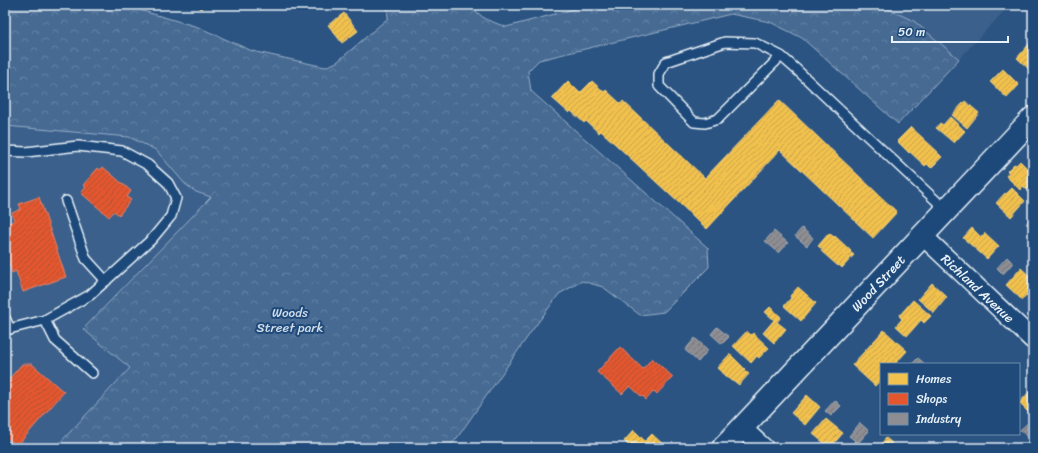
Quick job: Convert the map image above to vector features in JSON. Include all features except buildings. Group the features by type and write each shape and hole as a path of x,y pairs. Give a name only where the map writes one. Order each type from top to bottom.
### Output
{"street":[{"name":"Wood Street","path":"723,448 1033,118"},
{"name":"Richland Avenue","path":"923,236 1033,340"},
{"path":"742,428 764,448"}],"lane":[{"path":"781,56 718,119 705,123 694,122 659,86 659,74 666,62 725,42 755,43 781,56 946,210"},
{"path":"5,151 26,152 78,146 122,151 148,165 168,183 176,198 171,216 152,238 90,295 45,320 7,329 5,318"},
{"path":"66,201 86,259 106,281"},
{"path":"45,320 55,340 92,373"}],"shaded area":[{"path":"879,5 1010,5 959,59 914,21"},
{"path":"5,126 129,137 156,150 185,184 196,192 211,197 83,328 130,368 55,448 5,448"}],"green space":[{"name":"Woods Street park","path":"5,5 122,5 198,27 252,51 325,67 337,62 388,18 387,5 469,5 485,19 506,27 589,5 879,5 914,21 959,59 898,124 802,38 770,22 731,14 539,60 528,71 531,91 708,248 709,267 664,312 640,315 603,287 582,281 559,294 457,438 448,448 55,448 130,368 83,329 211,197 196,192 185,184 156,150 129,137 5,126"}]}
